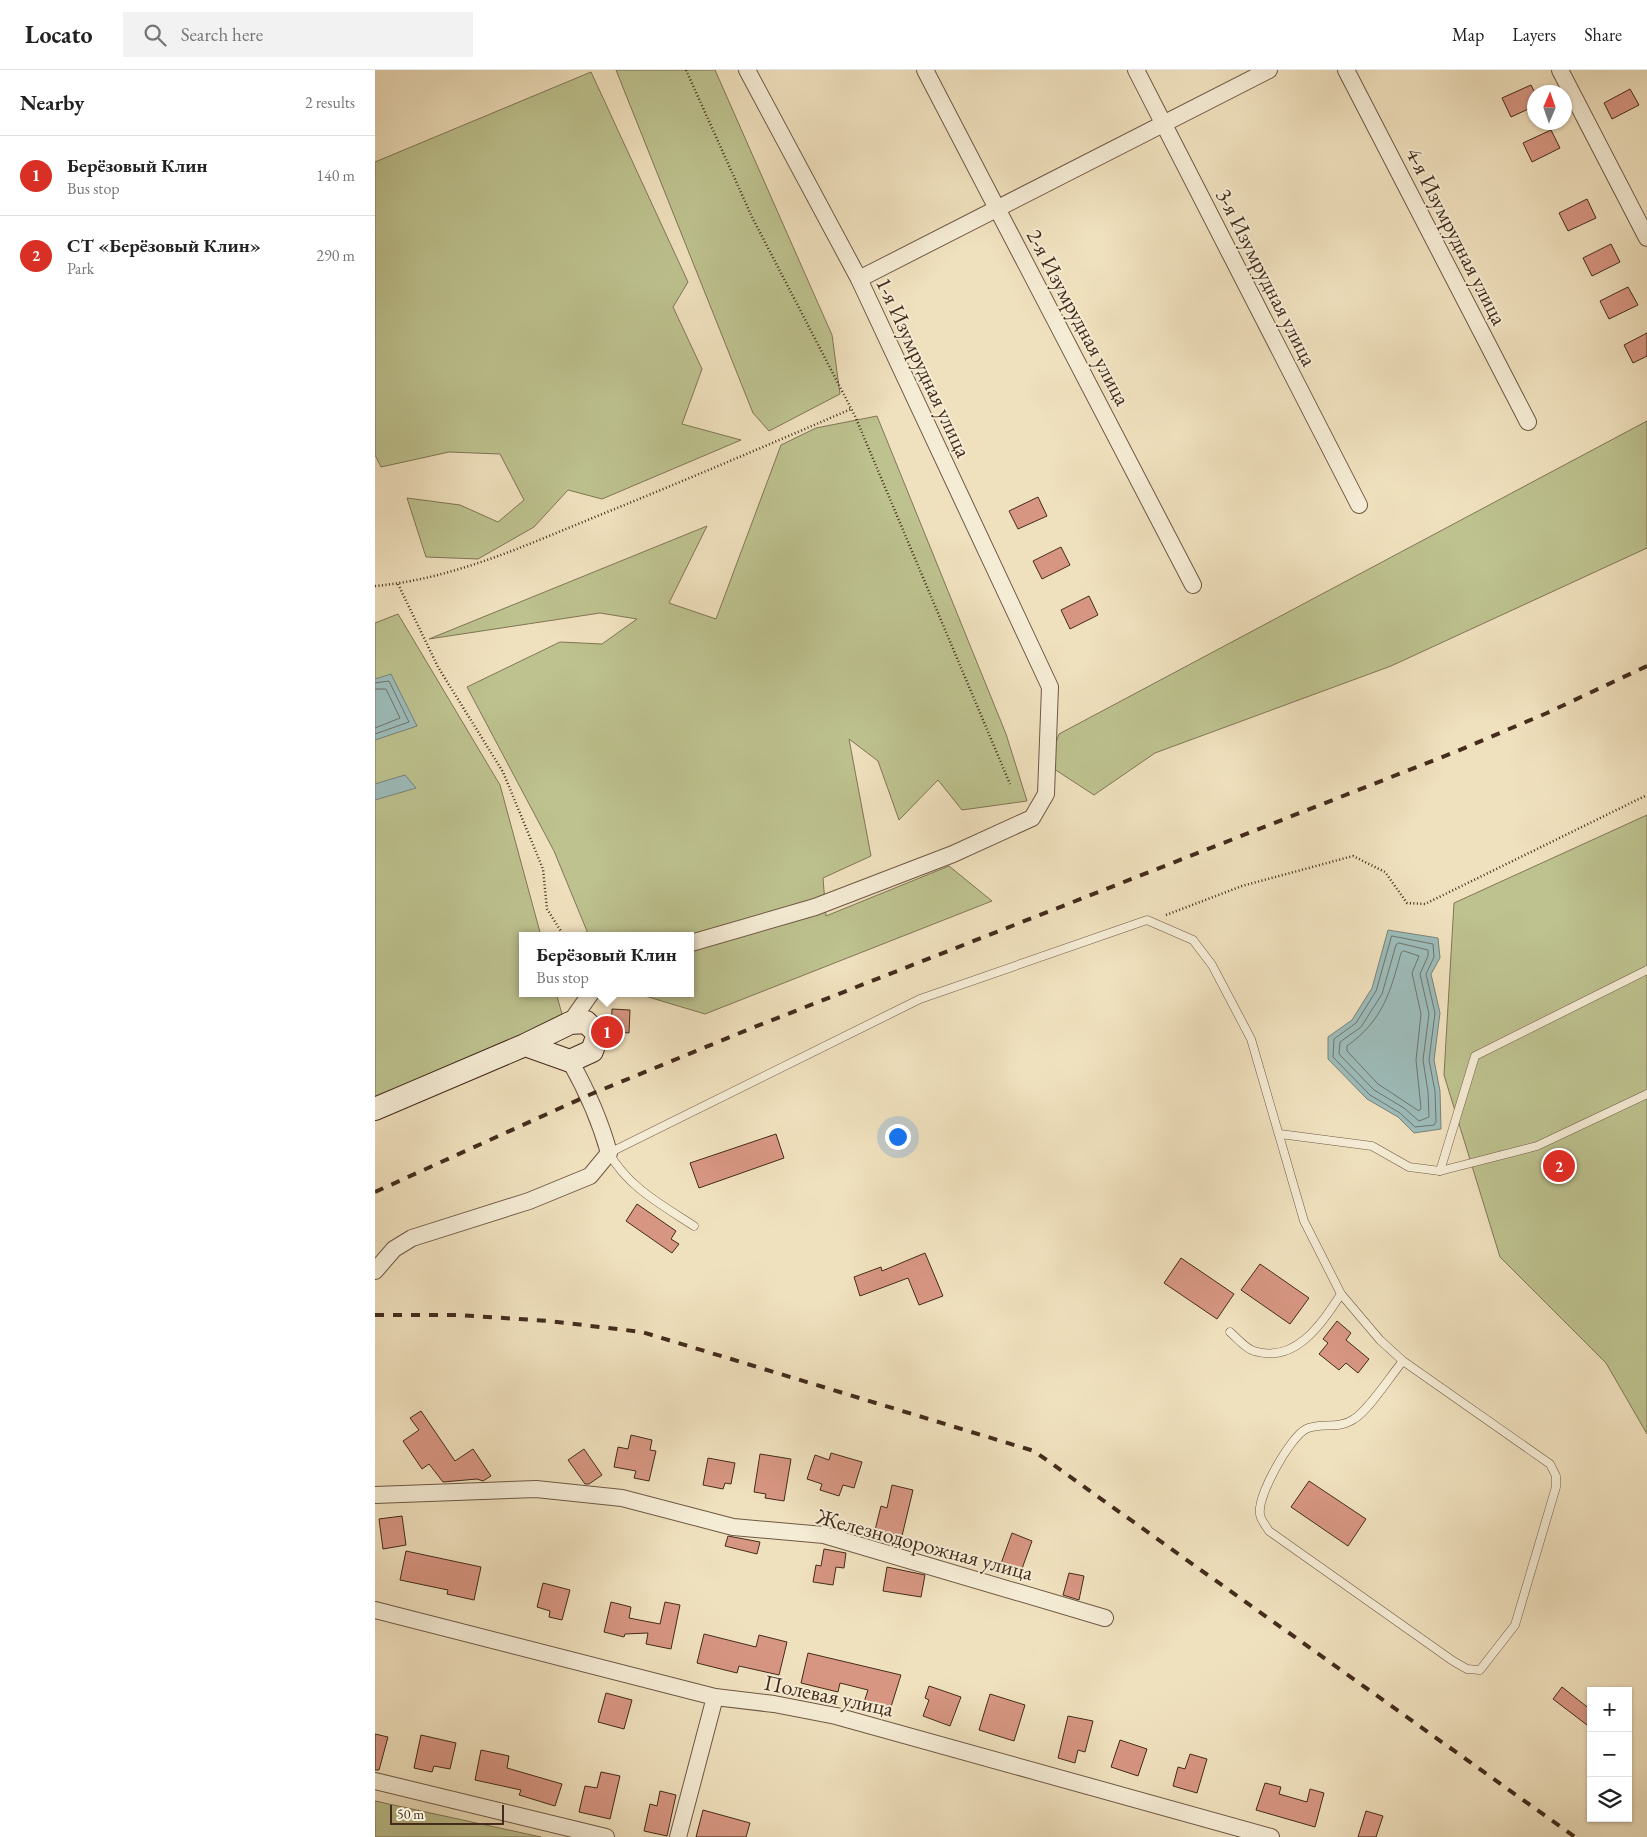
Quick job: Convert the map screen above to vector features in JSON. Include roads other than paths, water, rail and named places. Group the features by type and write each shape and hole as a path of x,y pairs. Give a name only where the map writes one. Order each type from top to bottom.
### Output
{"street":[{"name":"1-я Изумрудная улица","path":"694,941 815,907 953,854 1032,818 1046,794 1050,687 859,280 747,70"},
{"name":"2-я Изумрудная улица","path":"925,70 1193,585"},
{"name":"3-я Изумрудная улица","path":"1136,70 1359,505"},
{"path":"859,280 1269,70"},
{"name":"4-я Изумрудная улица","path":"1346,70 1528,422"},
{"path":"1560,70 1647,238"},
{"path":"570,1023 588,997"},
{"path":"375,1109 525,1045 570,1023 587,1022 598,1034 592,1051 570,1061"},
{"path":"375,1271 394,1250 412,1238 529,1201 590,1176 609,1153 603,1129 589,1095 570,1061 525,1045"},
{"name":"Железнодорожная улица","path":"375,1495 536,1489 622,1498 733,1527 824,1535 1105,1618"},
{"name":"Полевая улица","path":"375,1610 715,1697 774,1704 836,1716 1271,1837"},
{"path":"678,1837 715,1697"},
{"path":"375,1781 606,1837"}],"lane":[{"path":"694,1226 638,1188 619,1170 609,1153 920,999 1147,920 1193,940 1213,965 1251,1039 1291,1182 1304,1221 1341,1294 1380,1340 1403,1361 1551,1464 1556,1476 1556,1488 1515,1625 1480,1670 1467,1669 1437,1650 1269,1531 1260,1515 1262,1498 1282,1457 1297,1436 1307,1428 1338,1426 1355,1419 1403,1361"},
{"path":"1440,1170 1475,1056 1647,970"},
{"path":"1279,1134 1372,1146 1409,1167 1440,1170 1537,1146 1647,1094"},
{"path":"1230,1332 1253,1351 1272,1354 1298,1346 1317,1329 1341,1294"}],"water":[{"path":"391,674 417,726 375,740 375,679"},
{"path":"405,775 416,788 375,800 375,784"},
{"path":"1388,930 1438,938 1440,958 1431,974 1440,1013 1434,1060 1440,1091 1441,1129 1414,1133 1398,1117 1367,1099 1328,1059 1328,1037 1352,1020 1372,988"}],"railway":[{"path":"375,1192 589,1095 752,1028 1455,752 1547,713 1647,666"},
{"path":"375,1315 458,1315 549,1321 642,1332 1034,1451 1575,1837"}],"place":[{"name":"Берёзовый Клин","path":"607,1032"},
{"name":"СТ «Берёзовый Клин»","path":"1559,1166"}]}
